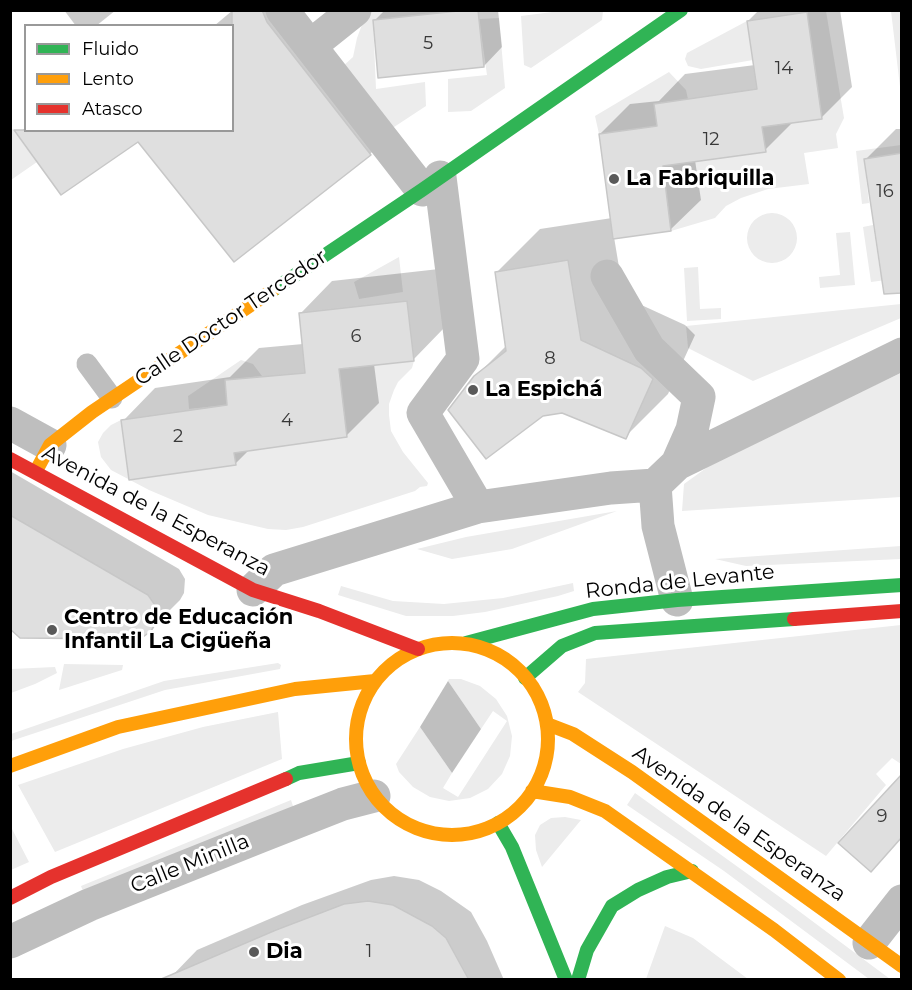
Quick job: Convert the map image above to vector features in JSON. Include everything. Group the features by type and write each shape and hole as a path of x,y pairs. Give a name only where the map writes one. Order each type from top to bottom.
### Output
{"main road":[{"name":"Calle Doctor Tercedor","path":"43,458 112,398 431,183 681,10"},
{"name":"Avenida de la Esperanza","path":"10,459 43,458 151,536 253,590 319,611 418,649"},
{"name":"Ronda de Levante","path":"466,644 593,609 678,600 902,585"},
{"name":"Ronda de Levante","path":"525,678 562,646 595,633 902,611"},
{"path":"441,643 466,644 492,652 516,667 533,687 547,724 548,748 543,770 532,791 517,810 498,823 465,834 431,833 399,820 374,796 365,781 359,763 355,734 361,706 375,681 394,662 418,649 441,643"},
{"path":"10,766 118,728 214,705 295,689 375,681"},
{"name":"Avenida de la Esperanza","path":"547,724 573,734 632,772 902,966"},
{"name":"Calle Minilla","path":"10,898 62,872 299,773 359,763"},
{"path":"532,791 570,797 605,812 692,871 839,980"},
{"path":"498,823 512,847 566,980"},
{"path":"578,980 587,950 612,906 638,890 667,877 692,871"}],"street":[{"path":"282,10 310,46 431,183 463,359 423,413 478,507"},
{"path":"310,46 355,10"},
{"path":"607,276 649,349 699,397 692,430 666,474 658,526 678,600"},
{"path":"253,590 274,570 478,507 611,488 666,474 902,354"},
{"path":"10,423 43,458"},
{"name":"Calle Minilla","path":"10,942 89,905 343,804 374,796"},
{"path":"869,943 902,901"}],"lane":[{"path":"87,364 112,398"}],"shaded area":[{"path":"379,10 452,11 373,20 376,89 425,82 426,106 391,129 342,67 353,57 363,22 370,12"},
{"path":"560,11 603,11 602,20 531,68 524,65 521,16"},
{"path":"826,11 844,118 836,134 838,148 804,153 809,184 768,189 741,198 726,206 715,218 671,231 663,166 765,152 762,127 822,119 807,12"},
{"path":"891,11 901,11 901,95"},
{"path":"499,18 505,88 471,111 448,112 448,79 487,75 479,19"},
{"path":"747,21 753,60 701,69 688,66 685,59 687,53"},
{"path":"669,72 686,90 688,99 654,104 657,126 599,134 595,116"},
{"path":"10,126 37,162 11,180 10,180"},
{"path":"901,145 901,153 864,159 869,203 862,204 856,151"},
{"path":"767,213 777,213 790,220 797,233 797,243 790,256 777,263 767,263 758,259 751,252 747,243 747,233 751,224 758,217"},
{"path":"873,225 880,271 901,269 901,278 871,282 863,227"},
{"path":"850,232 855,285 820,288 819,277 840,275 836,233"},
{"path":"399,257 403,292 359,299 354,282"},
{"path":"698,267 700,309 721,308 721,319 687,321 684,268"},
{"path":"901,304 901,318 753,381 688,348 686,326"},
{"path":"241,360 253,364 262,376 226,380 227,405 189,409 188,396"},
{"path":"414,361 412,368 398,382 394,390 389,404 389,415 391,431 403,452 428,483 427,486 303,527 286,530 268,529 208,515 130,480 236,465 234,453 347,437 339,369"},
{"path":"901,373 901,497 682,511 684,484 720,458"},
{"path":"121,420 130,480 111,470 101,457 98,442 111,425"},
{"path":"617,511 512,549 452,559 417,549 466,537"},
{"path":"901,546 901,559 746,566 715,559"},
{"path":"573,583 574,591 558,596 485,612 453,616 406,616 338,595 341,586 393,601 444,604 503,598"},
{"path":"901,625 901,764 892,758 876,774 886,785 826,856 578,692 585,683 586,659"},
{"path":"278,663 281,665 280,669 165,690 11,741 11,734 164,681"},
{"path":"64,664 123,665 122,670 59,690"},
{"path":"55,667 57,673 11,693 11,669"},
{"path":"449,679 461,679 480,686 496,699 507,716 512,736 510,756 502,774 488,789 470,798 449,801 430,797 413,787 399,772 396,764 420,727 452,773 443,788 458,797 507,721 493,711 481,729 448,681"},
{"path":"448,681 481,729 452,773 420,727"},
{"path":"278,712 282,759 55,852 18,785 123,749 203,727"},
{"path":"635,793 890,979 869,979 724,871 627,805"},
{"path":"291,800 294,809 84,894 81,886"},
{"path":"565,817 581,820 542,867 536,850 535,835 540,825 551,818"},
{"path":"11,827 29,862 10,870"},
{"path":"665,926 693,938 748,979 646,979"}],"building":[{"path":"232,10 262,10 267,22 371,155 234,262 138,142 61,195 14,130 24,130 24,132 234,132 234,24 232,24"},
{"path":"478,10 484,67 378,78 373,20"},
{"path":"807,12 822,119 762,127 766,152 663,166 671,231 613,239 599,134 657,126 654,104 757,89 747,21"},
{"path":"902,153 902,293 884,294 864,159"},
{"path":"568,260 581,340 641,368 653,379 626,439 562,413 543,416 486,459 448,410 474,376 506,351 495,272"},
{"path":"407,301 414,361 339,369 347,437 234,453 236,465 129,480 121,420 227,405 225,380 305,373 299,313"},
{"path":"10,515 148,595 157,608 156,623 151,631 135,639 20,638 10,629"},
{"path":"902,774 902,837 871,872 838,843"},
{"path":"368,901 393,905 432,926 446,938 469,980 159,980 344,904"}],"traffic: fast":[{"path":"273,290 422,190 681,10"},
{"path":"466,643 593,609 677,600 902,585"},
{"path":"525,678 562,646 595,633 794,619"},
{"path":"286,779 299,773 359,763"},
{"path":"498,823 512,847 566,980"},
{"path":"578,980 587,950 612,906 638,890 667,877 692,871"}],"traffic: slow":[{"path":"36,471 50,445 92,412 273,290"},
{"path":"452,643 480,647 505,659 520,671 532,686 544,711 548,739 544,767 532,792 520,807 505,819 480,831 452,835 424,831 399,819 384,807 372,792 360,767 356,739 360,711 372,686 384,671 399,659 424,647 452,643"},
{"path":"10,766 118,727 295,689 375,681"},
{"path":"547,724 573,734 632,772 902,966"},
{"path":"532,791 570,797 605,811 774,930 839,980"}],"traffic: jam":[{"path":"10,459 253,590 319,611 418,649"},
{"path":"794,619 902,611"},
{"path":"10,898 51,877 286,779"}],"place":[{"name":"La Fabriquilla","path":"614,179"},
{"name":"La Espichá","path":"473,390"},
{"name":"Centro de Educación Infantil La Cigüeña","path":"52,630"},
{"name":"Dia","path":"254,952"}]}
